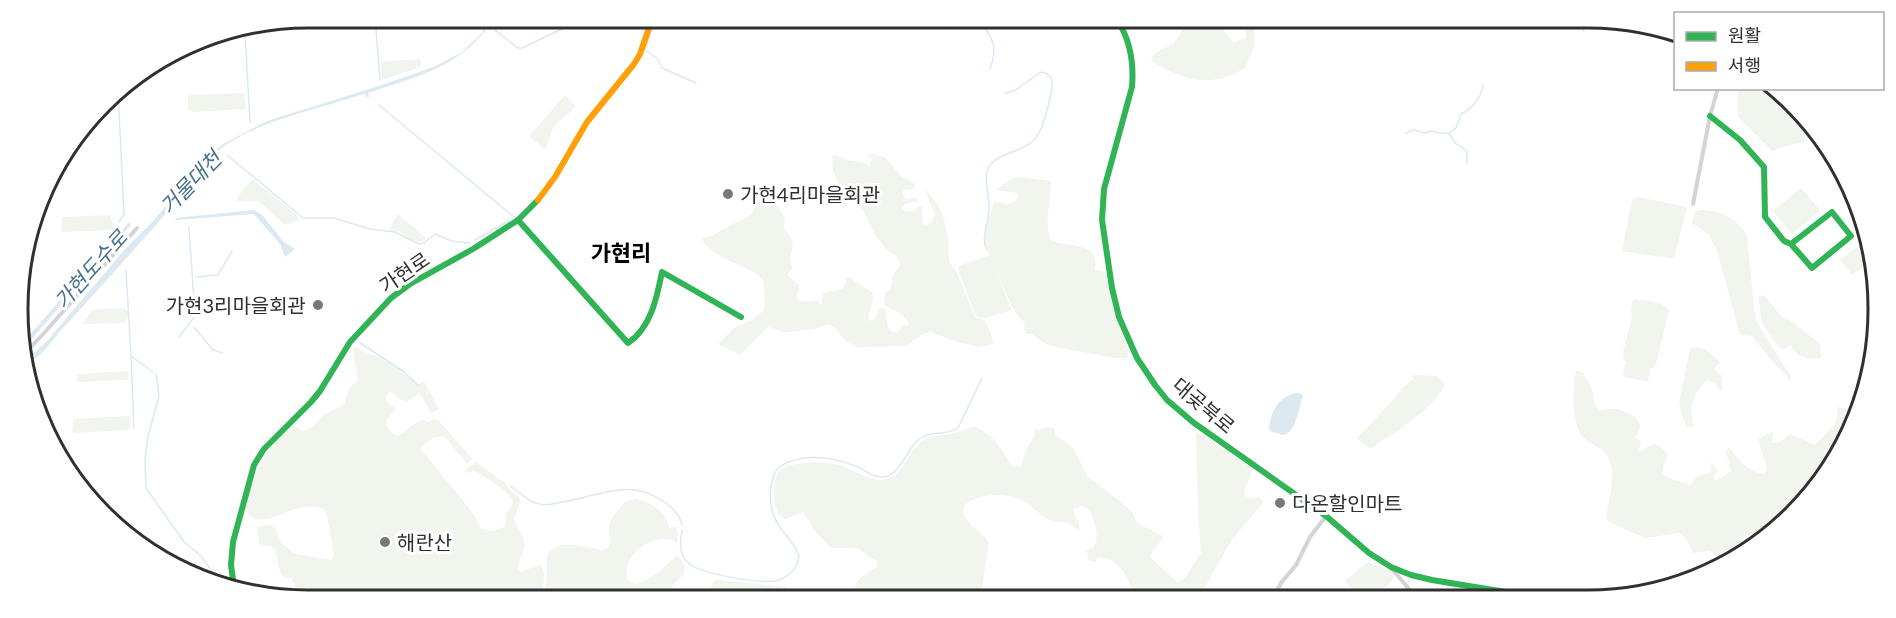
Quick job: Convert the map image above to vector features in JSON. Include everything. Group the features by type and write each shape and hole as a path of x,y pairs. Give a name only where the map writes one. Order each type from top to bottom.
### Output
{"street":[{"name":"가현로","path":"233,579 231,565 233,542 251,473 264,449 311,402 352,339 392,298 410,284 519,220 546,190 561,169 587,122 634,64 649,28"},
{"name":"대곶북로","path":"1122,28 1131,51 1132,87 1104,189 1102,214 1114,295 1125,333 1144,370 1167,400 1180,411 1228,448 1326,516 1369,553 1391,567 1432,580 1491,590"},
{"path":"1693,204 1710,116 1717,90"},
{"path":"1710,116 1740,140 1764,167 1765,217 1784,241 1791,244 1812,268 1851,236 1832,212 1791,244"},
{"path":"519,220 628,343 637,336 647,321 658,294 662,272 741,317"},
{"path":"31,346 138,228"},
{"path":"1278,590 1296,565 1310,537 1326,516"},
{"path":"1391,567 1410,590"}],"shaded area":[{"path":"1184,28 1222,28 1234,43 1246,38 1245,28 1255,28 1254,48 1245,68 1220,79 1197,80 1185,77 1151,60 1153,54 1173,44"},
{"path":"419,59 420,67 385,79 382,77 381,62"},
{"path":"1738,90 1763,90 1805,132 1804,141 1772,151 1738,117"},
{"path":"244,93 246,109 194,112 188,110 188,95"},
{"path":"565,95 576,106 554,127 544,149 529,136"},
{"path":"869,153 886,158 901,176 915,184 914,189 904,190 902,193 906,199 916,198 918,201 905,204 902,208 904,211 914,211 917,206 922,206 923,224 926,225 932,222 935,214 925,191 936,202 943,215 948,238 949,261 958,275 975,317 986,321 994,344 978,347 931,332 925,333 906,346 858,347 846,342 829,324 814,329 785,332 768,327 740,355 718,344 734,328 752,320 763,311 764,287 762,279 757,274 712,251 701,238 709,237 752,214 755,199 763,201 773,197 785,218 784,228 791,237 793,245 790,258 792,269 788,276 799,285 798,300 804,302 817,300 821,305 823,293 843,289 849,277 873,293 869,321 875,319 879,309 883,307 888,326 893,332 897,333 903,326 909,325 903,316 885,306 884,300 885,292 890,291 893,275 900,266 899,260 875,235 863,210 848,199 839,187 833,170 832,156 836,154 849,161 864,163 869,167 872,159 868,157"},
{"path":"1018,177 1051,181 1048,226 1051,240 1089,250 1095,260 1095,270 1106,272 1113,307 1129,352 1127,358 1114,358 1051,346 1032,334 1025,334 1024,322 1016,314 994,269 984,234 993,202 1007,204 1018,197 1017,193 996,190 1011,179"},
{"path":"252,179 296,214 299,220 285,225 257,201 237,201"},
{"path":"1801,188 1820,210 1792,234 1773,211"},
{"path":"1638,197 1687,207 1674,259 1622,251 1632,200"},
{"path":"1713,211 1727,216 1744,230 1747,236 1755,316 1792,378 1790,380 1752,336 1740,335 1717,251 1709,235 1692,223 1695,212"},
{"path":"398,214 425,237 425,241 415,242 400,232 390,230"},
{"path":"110,215 114,228 111,230 61,232 62,217"},
{"path":"1857,247 1862,253 1864,266 1852,275 1840,260"},
{"path":"989,256 1012,310 980,318 975,315 958,268"},
{"path":"1758,295 1765,296 1781,316 1793,322 1820,344 1821,358 1807,359 1798,355 1790,345 1785,349 1779,348 1762,323"},
{"path":"1633,299 1657,303 1669,310 1655,368 1650,368 1648,381 1623,377 1627,363 1623,358 1623,352 1632,316"},
{"path":"125,308 128,318 124,323 82,324 93,310"},
{"path":"356,347 379,357 417,385 424,381 439,409 431,413 420,393 406,402 391,391 386,395 386,401 396,409 387,420 386,426 398,436 422,419 427,422 438,420 473,459 467,464 445,437 435,437 421,449 476,517 480,528 491,531 504,527 513,501 490,480 474,471 469,473 465,470 476,462 506,484 519,497 520,501 514,519 525,545 517,570 523,572 541,565 544,574 543,590 309,590 297,589 291,578 284,577 275,548 259,544 257,527 269,525 275,528 282,543 295,554 331,560 334,555 326,510 316,507 297,508 271,518 254,519 247,513 246,508 252,484 266,454 290,427 295,426 304,431 311,428 325,414 345,403 349,388 358,380 353,349"},
{"path":"1694,347 1705,349 1720,362 1714,369 1722,376 1722,391 1715,383 1708,380 1701,386 1695,396 1691,411 1695,426 1687,427 1679,403 1690,349"},
{"path":"1576,371 1581,371 1592,389 1595,404 1599,409 1616,409 1636,418 1640,425 1635,438 1641,441 1639,450 1642,451 1653,443 1660,447 1668,457 1663,466 1663,474 1690,485 1697,476 1711,473 1711,462 1718,471 1713,476 1716,481 1731,471 1726,452 1729,447 1753,471 1764,474 1767,469 1758,439 1773,431 1772,443 1780,442 1790,434 1815,445 1837,418 1837,407 1849,409 1830,449 1798,494 1758,532 1744,536 1742,543 1718,557 1710,551 1693,553 1688,542 1680,533 1645,538 1609,522 1606,518 1611,488 1611,466 1607,455 1584,438 1580,432 1576,424 1574,396"},
{"path":"129,372 128,380 77,381 79,374"},
{"path":"1414,375 1438,376 1445,385 1439,395 1421,413 1370,449 1357,438 1401,389 1413,379"},
{"path":"131,417 130,429 127,430 72,432 73,419"},
{"path":"973,427 985,432 1001,448 1012,466 1016,467 1021,466 1027,447 1035,436 1034,430 1050,427 1055,429 1055,434 1074,449 1087,476 1132,512 1137,523 1163,536 1150,557 1177,582 1184,579 1201,553 1196,431 1253,469 1244,495 1251,499 1259,497 1263,503 1233,538 1203,590 1132,590 1126,576 1117,564 1105,558 1097,558 1095,562 1089,561 1086,550 1094,547 1096,542 1095,524 1090,510 1081,506 1073,510 1079,530 1068,524 1051,520 1018,499 995,495 972,500 966,504 963,512 989,543 982,590 855,590 857,582 877,567 877,561 857,548 831,548 813,529 803,512 785,519 778,514 774,487 777,475 787,466 828,463 875,479 887,479 898,472 914,449 924,440"},
{"path":"636,499 653,506 661,512 670,528 676,527 678,533 677,544 671,539 663,539 646,544 639,549 629,563 627,580 635,584 647,580 664,568 677,554 685,566 684,574 672,586 673,590 546,590 547,556 551,550 564,545 602,550 608,548 611,541 609,528 611,520 625,501"},
{"path":"1368,562 1391,571 1394,577 1382,590 1353,590 1344,581"},
{"path":"716,580 786,587 789,590 712,590 713,582"}],"water":[{"path":"487,28 476,41 463,52 449,62 419,76 368,93 369,97 365,94 360,95 262,126 226,145 203,164 162,218 46,349 33,360 32,354 47,341 205,159 223,144 267,121 436,66 462,52"},
{"path":"254,210 262,215 284,242 295,249 285,257 280,244 254,214 176,220 175,218"},
{"name":"가현도수로","path":"129,222 131,225 30,341 30,335"},
{"path":"1298,393 1303,395 1292,429 1284,435 1272,432 1269,429 1270,423 1277,405 1286,397"}],"waterway":[{"path":"376,28 380,80"},
{"path":"495,30 518,48 522,48 564,28"},
{"path":"652,28 645,50 657,58 662,68 696,83"},
{"path":"944,28 950,28"},
{"path":"984,28 992,40 994,50 990,69"},
{"path":"245,36 250,123"},
{"path":"986,249 984,239 989,214 987,171 995,160 1028,145 1039,134 1048,107 1052,79 1046,73 1041,72 1014,91 1005,93"},
{"path":"1467,164 1467,151 1455,143 1449,133 1456,128 1461,114 1476,102 1483,84"},
{"name":"가현도수로","path":"119,103 124,214 119,222"},
{"path":"379,105 514,217"},
{"path":"1406,133 1414,130 1425,133 1432,131 1448,133"},
{"name":"거물대천","path":"227,155 303,218 334,218 370,229 395,232 419,244 424,243 435,234 452,241 470,243"},
{"path":"475,240 508,221"},
{"path":"179,337 195,316 189,227"},
{"path":"196,277 218,275 232,251"},
{"path":"126,270 131,356 153,372"},
{"path":"194,327 213,350 222,353"},
{"path":"360,343 403,371 418,385"},
{"path":"131,357 134,428"},
{"path":"156,374 159,396 148,436 145,459 146,488 184,542 201,556 212,572"},
{"path":"682,530 681,551 683,555 687,562 704,571 746,580 771,581 783,578 790,574 799,556 772,511 771,489 777,469 795,460 827,458 848,463 877,476 890,475 895,472 918,440 928,435 958,428 982,378"},
{"path":"510,486 532,502 543,505 626,489 640,491 669,505 678,515 682,525"}],"traffic: fast":[{"path":"1122,28 1131,53 1132,87 1104,189 1102,220 1112,288 1119,317 1137,358 1167,400 1194,423 1326,516 1369,553 1391,567 1411,575 1493,590"},
{"path":"1710,116 1740,140 1764,167 1765,217 1784,241 1791,244 1832,212 1851,236 1812,268 1791,244"},
{"path":"233,579 231,565 233,542 254,465 264,449 320,391 350,342 391,298 410,284 473,249 518,220 538,200"},
{"path":"518,220 628,343 636,337 648,321 662,272 741,317"}],"traffic: slow":[{"path":"538,200 555,177 587,122 634,64 649,28"}],"place":[{"name":"가현4리마을회관","path":"728,194"},
{"name":"가현3리마을회관","path":"318,305"},
{"name":"다온할인마트","path":"1280,503"},
{"name":"해란산","path":"385,542"}],"district":[{"name":"가현리","path":"621,252"}]}
